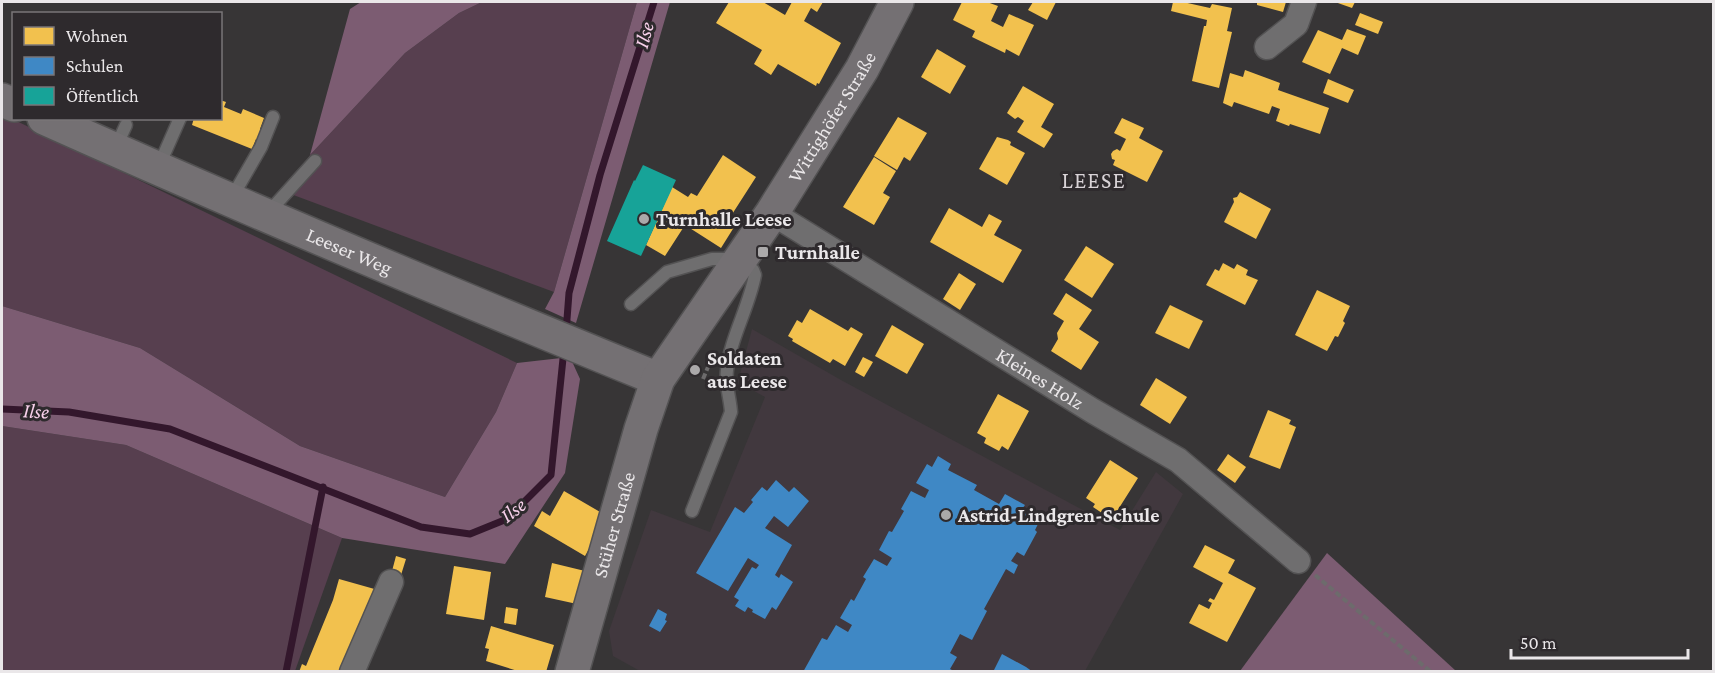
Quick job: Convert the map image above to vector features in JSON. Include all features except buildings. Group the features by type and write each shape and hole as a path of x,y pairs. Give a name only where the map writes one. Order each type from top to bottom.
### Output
{"main road":[{"name":"Wittighöfer Straße","path":"658,379 772,213 862,69 897,2"},
{"name":"Leeser Weg","path":"52,120 120,138 157,169 658,379"},
{"name":"Stüher Straße","path":"572,672 658,379"}],"street":[{"path":"1267,47 1296,24 1304,2"},
{"name":"Kleines Holz","path":"772,213 1093,411 1178,460 1298,561"},
{"path":"352,672 391,582"}],"lane":[{"path":"230,200 261,147 273,117"},
{"path":"157,169 179,120"},
{"path":"266,215 315,161"},
{"path":"631,304 667,272 712,259 740,259 753,270 755,275 727,368 726,387 730,397 731,412 692,511"}],"path":[{"path":"1298,561 1431,672"}],"shaded area":[{"path":"361,2 482,2 459,13 405,53 310,155 350,9"},
{"path":"482,2 637,2 554,292 288,193 310,155 405,53 459,13"},
{"path":"637,2 670,2 576,323 545,309 554,292"},
{"path":"2,114 517,363 496,412 445,497 300,446 140,348 2,306"},
{"path":"2,306 140,348 300,446 445,497 496,412 517,363 570,357 580,379 565,473 505,564 342,538 126,445 2,426"},
{"name":"Astrid-Lindgren-Schule","path":"752,329 841,380 1120,530 1156,472 1183,494 1085,671 640,671 613,656 609,631 651,510 710,532 765,397 738,382"},
{"path":"2,426 126,445 342,538 295,671 2,672"},
{"path":"1327,553 1456,671 1240,671"}],"waterway":[{"name":"Ilse","path":"566,332 569,293 600,175 654,2"},
{"name":"Ilse","path":"2,409 69,412 170,429 421,527 470,534 507,519 551,475 564,349"},
{"path":"286,672 323,487"}],"place":[{"name":"Turnhalle Leese","path":"644,219"},
{"name":"Turnhalle","path":"763,252"},
{"name":"Soldaten aus Leese","path":"695,370"},
{"name":"Astrid-Lindgren-Schule","path":"946,515"}],"district":[{"name":"LEESE","path":"1094,180"}]}
